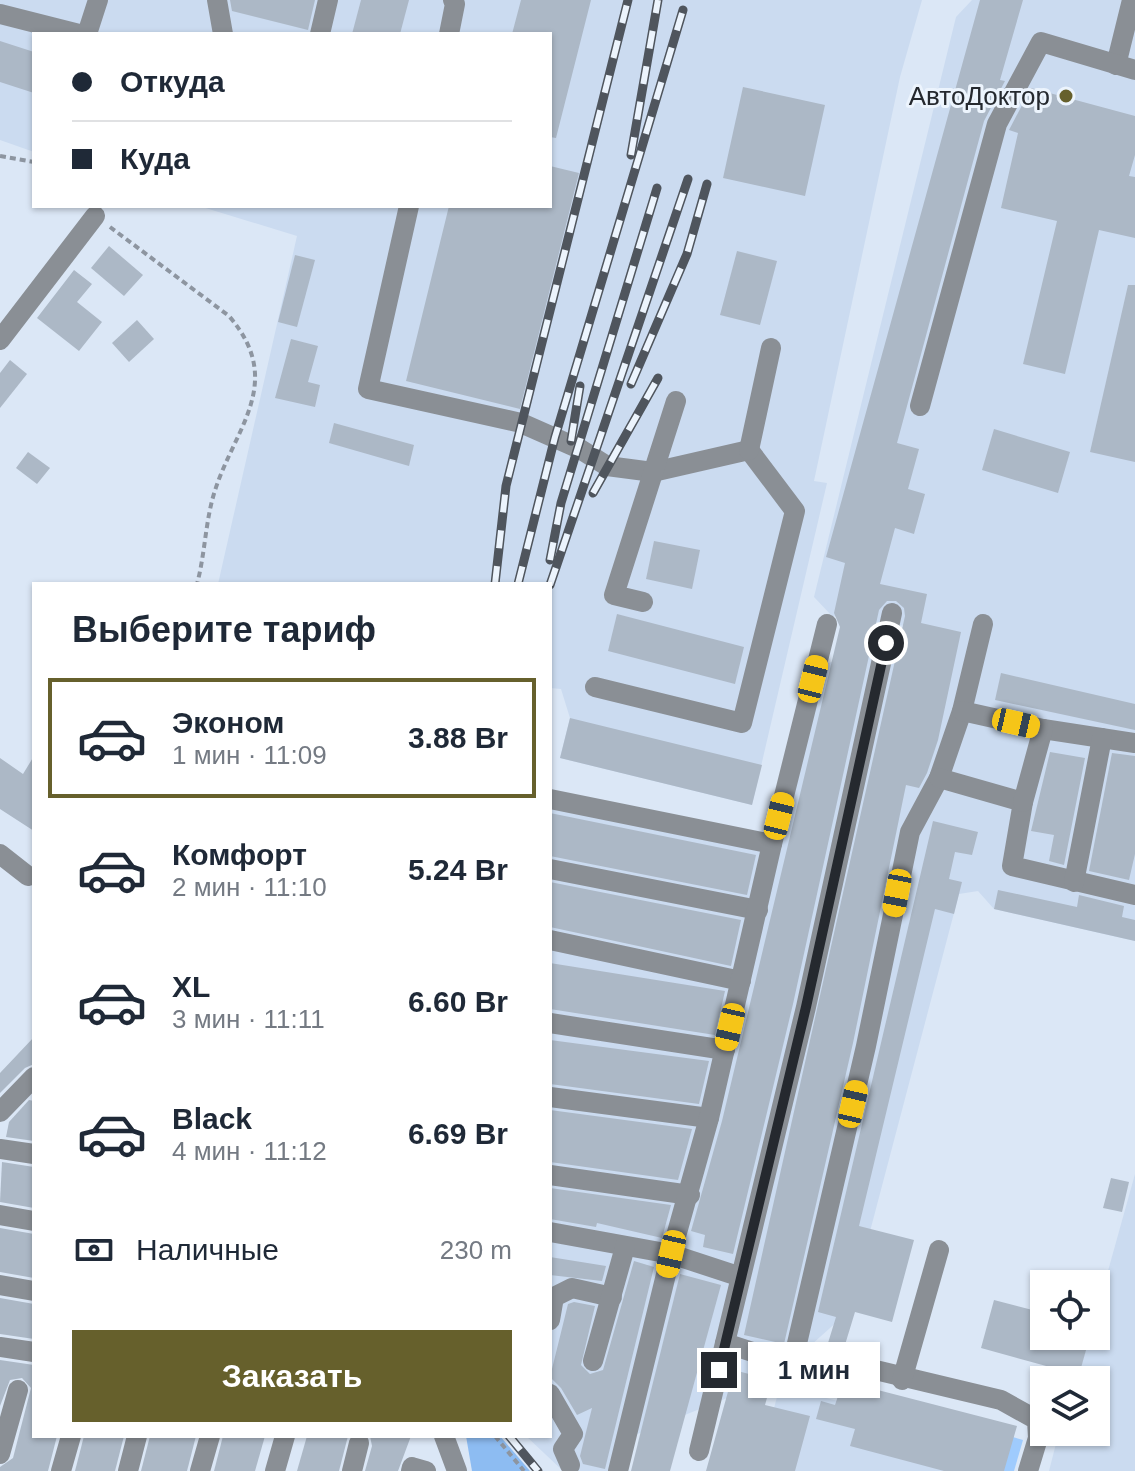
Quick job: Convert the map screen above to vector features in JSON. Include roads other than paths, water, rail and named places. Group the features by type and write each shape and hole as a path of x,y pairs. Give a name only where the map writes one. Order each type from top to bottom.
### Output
{"street":[{"path":"88,32 98,0"},
{"path":"217,0 223,32"},
{"path":"320,32 328,0"},
{"path":"449,32 455,4 453,0"},
{"path":"920,406 997,124 1041,42 1126,68 1132,0"},
{"path":"0,14 71,32"},
{"path":"409,208 368,389 521,423 580,449 607,466 653,472 749,450"},
{"path":"0,340 95,216"},
{"path":"595,687 742,723 795,511 749,450 771,348"},
{"path":"643,602 614,595 676,401"},
{"path":"699,1451 738,1276 806,1007 892,613"},
{"path":"618,1471 671,1254 690,1195 709,1118 827,624"},
{"path":"792,1365 866,1046 910,832 939,778 962,711 983,624"},
{"path":"962,711 1043,729 1135,743"},
{"path":"1043,729 1023,802 1012,866 1135,895"},
{"path":"1074,882 1102,738"},
{"path":"939,778 1023,802"},
{"path":"552,799 772,844"},
{"path":"0,854 28,876"},
{"path":"552,869 758,910"},
{"path":"552,940 741,981"},
{"path":"552,1023 725,1050"},
{"path":"0,1112 32,1079"},
{"path":"552,1097 709,1118"},
{"path":"0,1149 32,1154"},
{"path":"552,1175 690,1195"},
{"path":"0,1215 32,1221"},
{"path":"552,1232 671,1254 738,1276"},
{"path":"593,1361 625,1247"},
{"path":"902,1380 939,1250"},
{"path":"0,1285 32,1291"},
{"path":"552,1308 554,1297 572,1288 612,1297"},
{"path":"725,1343 792,1365 821,1357 902,1380 1001,1400 1037,1420 1038,1438 1028,1471"},
{"path":"0,1347 32,1352"},
{"path":"0,1454 18,1390"},
{"path":"552,1397 573,1434 563,1449 570,1465"},
{"path":"61,1471 70,1438"},
{"path":"128,1471 136,1438"},
{"path":"200,1471 209,1438"},
{"path":"275,1471 284,1438"},
{"path":"445,1438 457,1471"},
{"path":"352,1471 359,1443"},
{"path":"411,1471 412,1467 426,1471"}],"railway":[{"path":"495,582 506,486 628,0"},
{"path":"631,155 658,0"},
{"path":"519,582 555,437 683,10"},
{"path":"551,582 688,179"},
{"path":"631,384 687,254 707,184"},
{"path":"550,560 561,503 657,188"},
{"path":"593,493 658,378"},
{"path":"571,441 580,386"},
{"path":"511,1438 538,1471"}],"place":[{"name":"АвтоДоктор","path":"1066,96"}]}
